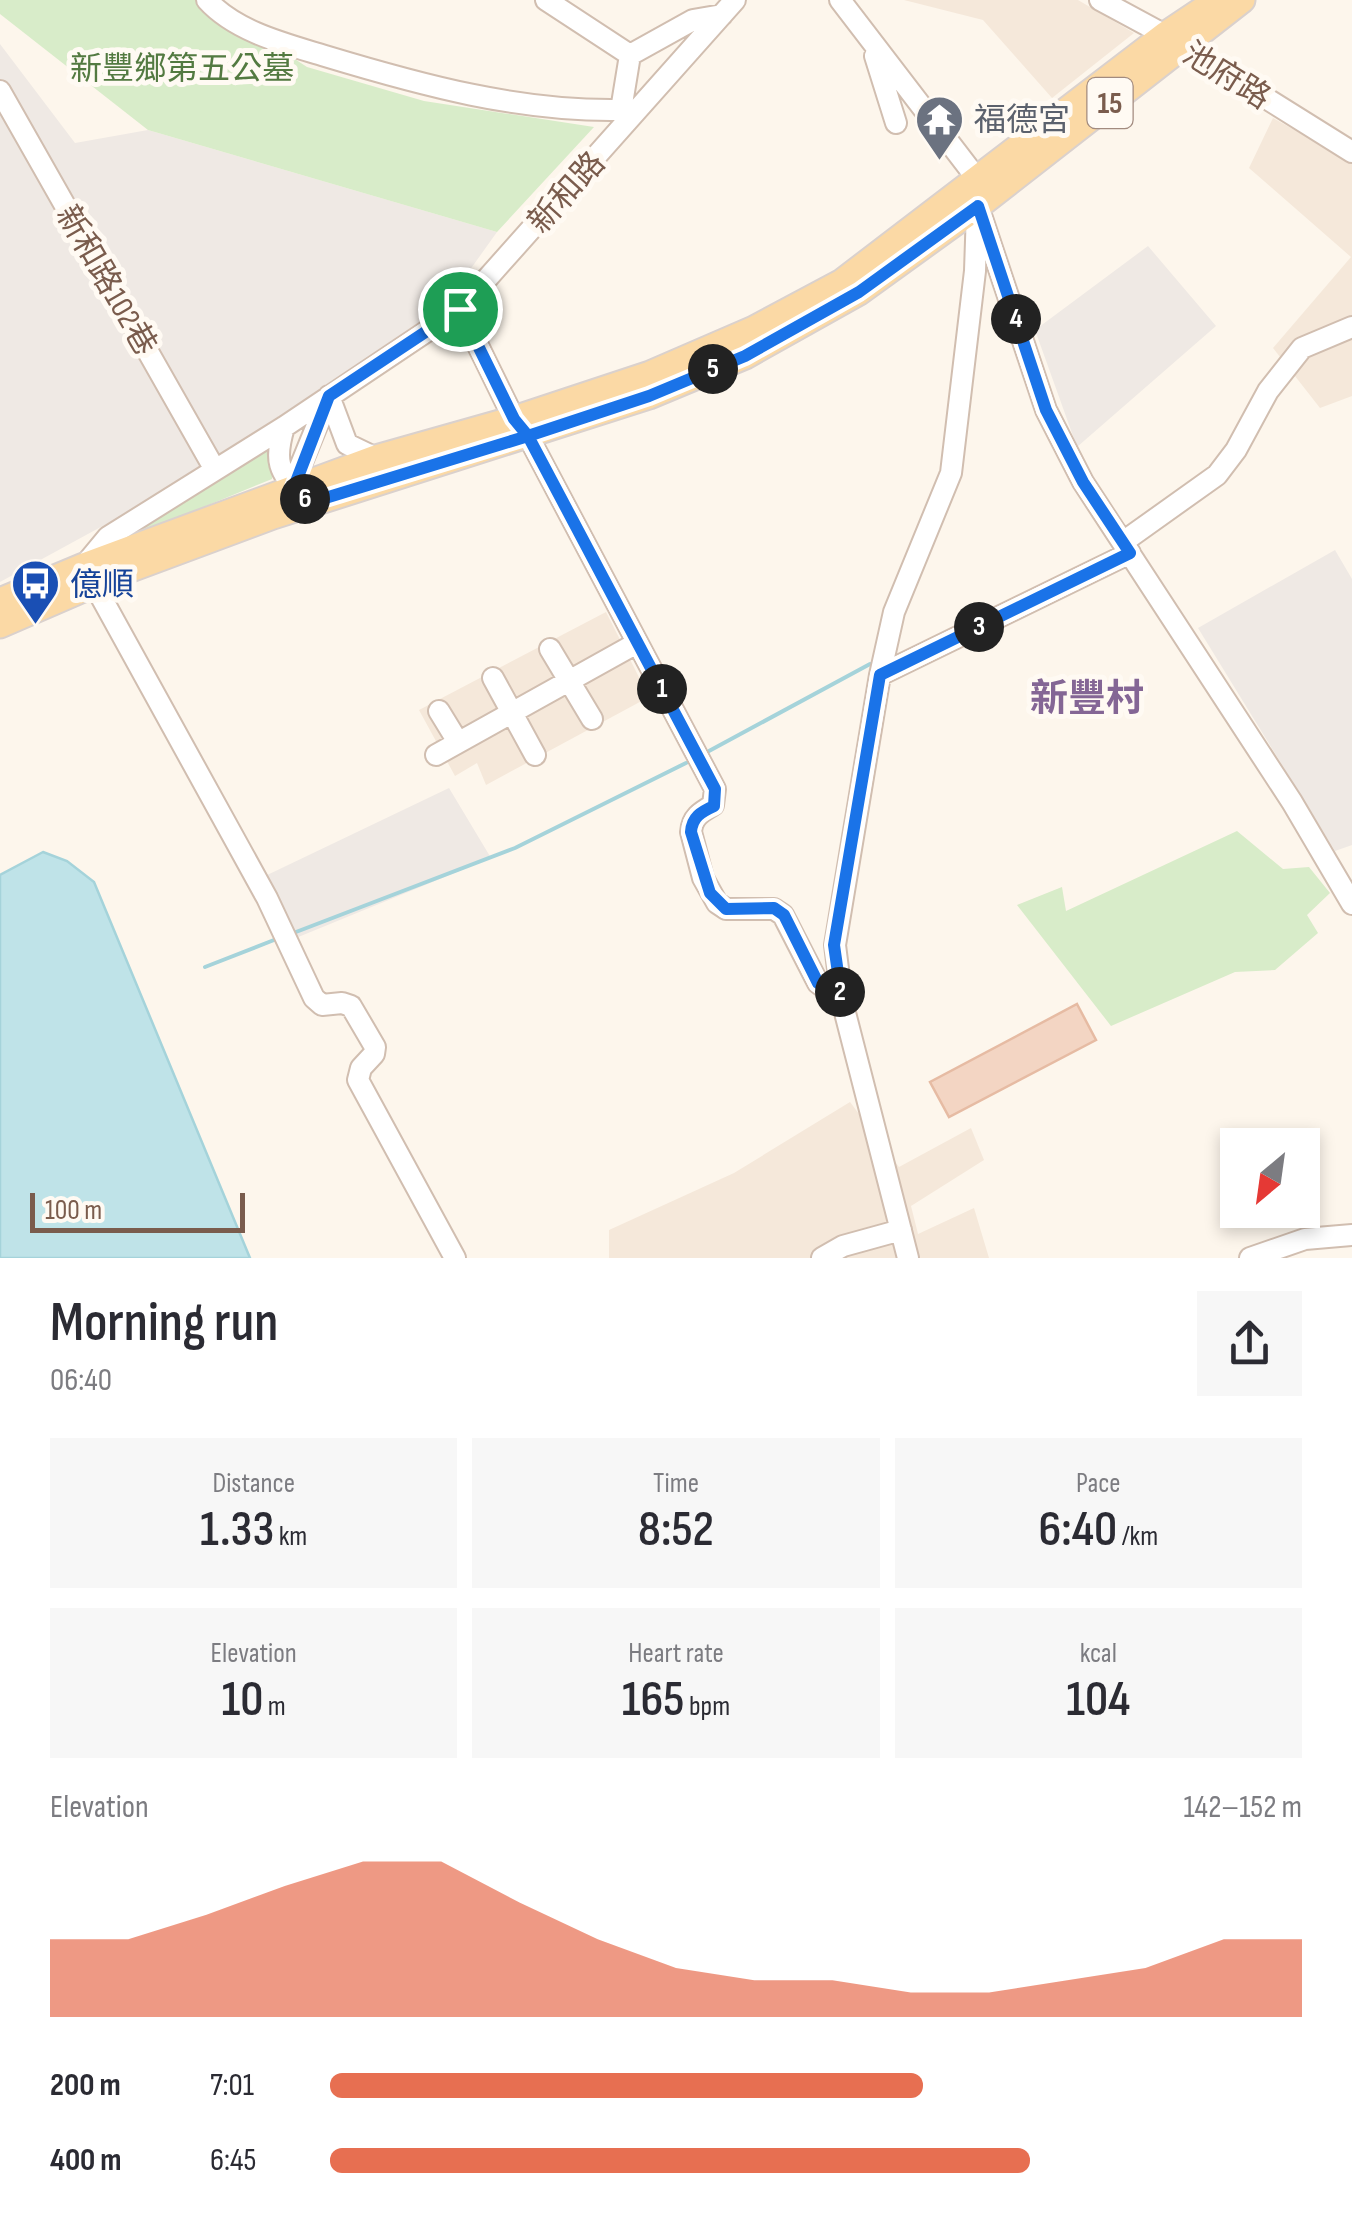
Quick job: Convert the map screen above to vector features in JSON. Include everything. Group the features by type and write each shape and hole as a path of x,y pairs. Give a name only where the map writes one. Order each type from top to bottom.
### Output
{"main road":[{"name":"15","path":"89,575 273,516 302,495 376,458 649,396 745,356 859,292 978,206 1217,0"},
{"name":"15","path":"89,575 302,495 521,428 754,329 842,282 1173,41 1242,0"},
{"name":"新和路","path":"0,602 89,575"},
{"name":"新和路","path":"0,625 89,575"}],"street":[{"path":"207,0 242,26 299,48 425,87 552,108 629,112 630,55"},
{"path":"546,0 630,55"},
{"path":"840,0 978,180 975,271 951,473 894,612 834,945 842,1001 908,1258"},
{"name":"池府路","path":"1100,0 1352,152"},
{"path":"630,55 693,20 728,8"},
{"name":"新和路","path":"89,575 108,537 284,427 460,309 629,112 728,8"},
{"path":"870,40 896,123"},
{"name":"新和路102巷","path":"0,91 214,468"},
{"path":"978,206 1046,410 1083,482 1292,802 1352,904"},
{"path":"460,309 717,794 714,806 698,814 691,824 710,893 726,909 774,908 784,915 818,983 842,1001"},
{"path":"880,675 1127,547 1217,475 1236,450 1268,390 1302,348 1352,327"},
{"path":"329,396 347,444 376,458"},
{"path":"284,427 278,460 283,476 302,495 329,396"},
{"path":"89,575 268,898 314,998 322,1006 350,1006 375,1048 358,1080 455,1258"},
{"path":"436,754 637,644"},
{"path":"550,648 592,719"},
{"path":"492,678 535,755"},
{"path":"440,711 458,742"},
{"path":"822,1258 844,1246 901,1230"},
{"path":"1250,1258 1306,1240 1352,1235"}],"shaded area":[{"path":"904,0 1078,0 1134,33 1052,98 983,20"},
{"path":"0,44 75,143 148,130 497,232 447,302 302,406 141,505 0,582"},
{"path":"1273,118 1352,162 1352,396 1320,408 1273,348 1351,257 1249,168"},
{"path":"1148,246 1216,326 1077,447 1035,330"},
{"path":"1335,550 1352,579 1352,845 1335,851 1198,628"},
{"path":"606,612 649,697 486,785 477,763 455,776 419,710"},
{"path":"449,788 491,858 291,940 263,877"},
{"path":"850,1102 899,1167 971,1128 984,1160 911,1206 918,1234 974,1208 989,1258 609,1258 609,1230 734,1173"}],"green space":[{"name":"新豐鄉第五公墓","path":"0,0 204,0 307,67 424,101 594,127 497,232 148,130 0,14"},
{"path":"273,447 272,479 123,540"},
{"path":"1237,831 1283,869 1309,867 1330,893 1307,915 1318,933 1275,970 1235,972 1111,1026 1017,905 1062,887 1066,911"}],"water":[{"path":"43,852 67,861 94,882 250,1258 0,1258 0,875"}],"building":[{"path":"1077,1004 1096,1040 949,1117 930,1082"}],"waterway":[{"path":"709,751 870,664"},
{"path":"296,932 515,848 686,763"},
{"path":"205,967 274,940"}],"place":[{"name":"福德宮","path":"939,162"},
{"name":"億順","path":"35,626"}],"district":[{"name":"新豐村","path":"1087,698"}],"route":[{"path":"460,309 329,396 294,487 309,503 528,436 649,396 745,356 859,292 978,206 1046,410 1083,482 1130,553 880,675 834,945 842,1001 822,990 784,915 774,908 726,909 710,893 691,824 698,814 714,806 715,789 528,436 514,419 460,309"}]}
